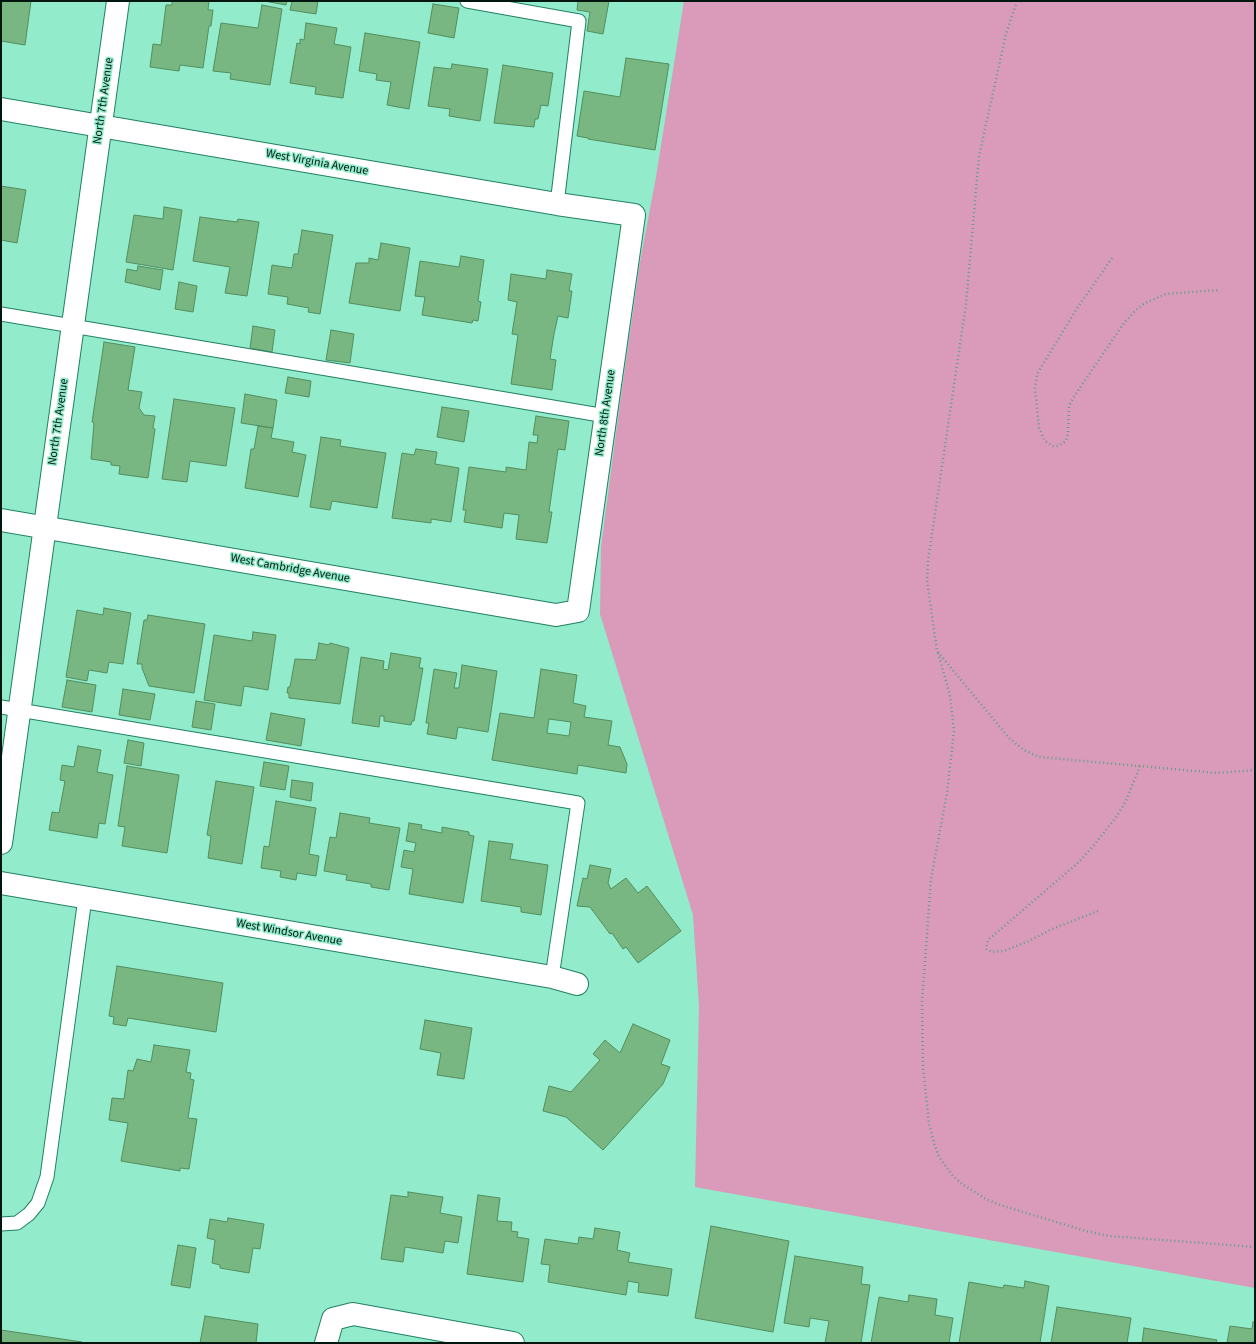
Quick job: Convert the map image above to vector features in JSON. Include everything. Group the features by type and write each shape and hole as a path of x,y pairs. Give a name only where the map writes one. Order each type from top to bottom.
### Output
{"street":[{"name":"North 7th Avenue","path":"1,843 10,708 44,527 118,1"},
{"name":"West Virginia Avenue","path":"1,109 557,204 634,215"},
{"name":"North 8th Avenue","path":"578,611 634,215"},
{"name":"West Cambridge Avenue","path":"1,520 556,615 578,611"},
{"name":"West Windsor Avenue","path":"1,883 552,977 577,984"},
{"path":"326,1343 333,1319 353,1314 513,1343"}],"lane":[{"path":"467,1 579,21 557,204"},
{"path":"1,314 606,416"},
{"path":"10,708 578,803 552,977"},
{"path":"1,1224 17,1223 29,1214 38,1203 47,1177 85,898"}],"path":[{"path":"1017,1 1006,34 979,156 966,304 928,561 927,580 937,651 948,690 954,731 947,793 931,879 922,1002 923,1067 929,1124 939,1157 953,1176 962,1184 986,1199 1000,1205 1086,1231 1109,1236 1255,1247"},
{"path":"1112,258 1076,310 1037,374 1035,388 1039,428 1045,441 1053,446 1058,446 1066,441 1068,433 1068,412 1073,398 1124,323 1136,310 1145,302 1166,294 1219,290"},
{"path":"937,651 1009,738 1024,750 1039,757 1054,760 1217,773 1255,770"},
{"path":"1098,911 1052,929 1010,949 997,952 986,949 988,940 1079,862 1096,844 1110,827 1123,806 1140,766"}],"shaded area":[{"path":"684,1 1255,1 1255,1288 695,1187 699,1006 693,915 600,614 601,547 620,403 640,262 656,177"}],"building":[{"path":"1,1 31,1 25,45 1,41"},
{"path":"172,1 209,1 208,10 213,10 211,26 209,26 203,68 180,65 179,71 150,67 153,44 161,45 166,5 172,5"},
{"path":"264,1 287,1 286,5"},
{"path":"292,1 318,1 316,14 290,10"},
{"path":"578,1 609,1 603,34 587,31 590,12 577,10"},
{"path":"433,4 459,8 454,38 428,33"},
{"path":"262,5 282,9 270,85 230,79 231,73 213,71 221,23 258,28"},
{"path":"306,23 337,28 334,44 351,47 343,98 315,94 316,87 290,83 297,43 300,44 300,39 304,40"},
{"path":"365,33 420,42 409,109 387,105 391,82 376,80 377,74 359,71"},
{"path":"626,58 669,64 655,150 577,136 584,91 620,97"},
{"path":"452,64 488,69 480,121 449,116 450,109 428,106 434,67 451,69"},
{"path":"503,65 553,73 548,106 541,105 538,119 535,119 534,127 494,123"},
{"path":"1,186 26,190 17,243 1,240"},
{"path":"164,207 182,210 173,270 126,262 134,215 163,219"},
{"path":"200,217 237,222 238,219 259,222 247,296 225,293 230,267 193,261"},
{"path":"302,230 333,235 320,314 308,312 309,308 287,304 288,297 268,294 272,265 292,268 294,254 298,254"},
{"path":"381,243 410,248 400,311 349,303 356,263 369,263 369,258 378,260"},
{"path":"461,256 484,260 478,301 481,302 478,321 473,320 472,323 422,315 425,297 415,296 420,261 459,267"},
{"path":"138,266 163,270 160,290 125,282 127,269 137,271"},
{"path":"547,270 572,274 569,291 572,291 568,318 558,316 554,334 550,359 556,360 552,390 511,384 518,335 512,334 517,302 508,300 511,274 546,279"},
{"path":"179,282 197,286 193,312 175,309"},
{"path":"253,326 275,330 272,352 250,348"},
{"path":"331,330 354,334 350,363 326,360"},
{"path":"104,342 135,347 128,390 142,392 139,408 144,415 155,416 153,428 155,429 148,478 119,474 120,466 111,465 111,462 91,459 94,423 92,422"},
{"path":"288,377 311,381 309,397 285,393"},
{"path":"245,394 277,400 273,428 241,423"},
{"path":"174,399 235,408 226,466 190,461 187,482 162,479"},
{"path":"442,407 469,411 464,442 437,437"},
{"path":"536,416 569,421 565,450 558,449 549,512 552,512 547,543 516,539 519,515 504,513 502,528 464,522 466,510 463,510 469,467 506,472 506,467 526,470 529,442 537,443 538,435 533,435"},
{"path":"258,426 273,428 271,438 294,442 292,452 306,455 298,497 245,488 251,449 254,449"},
{"path":"321,437 341,440 340,446 386,453 377,508 332,501 330,510 310,507"},
{"path":"416,449 437,452 435,464 459,468 451,522 431,519 431,523 392,518 402,453 414,455"},
{"path":"104,608 131,613 123,664 109,662 107,673 89,670 87,681 66,677 77,610 103,615"},
{"path":"148,615 205,624 194,693 149,686 142,668 142,664 137,664 144,620 147,620"},
{"path":"253,632 276,635 268,690 244,686 241,706 204,700 214,635 252,641"},
{"path":"319,643 329,645 330,643 349,648 340,704 289,698 289,693 287,693 288,687 290,687 295,659 316,660"},
{"path":"391,653 421,658 419,668 423,668 414,721 412,721 411,725 384,721 384,716 380,716 379,727 352,723 361,657 384,661 383,669 388,670"},
{"path":"462,665 497,671 488,732 458,727 456,739 427,734 429,723 426,723 434,669 457,673 454,688 459,688"},
{"path":"541,669 577,675 573,703 586,706 584,717 612,721 608,745 620,747 627,764 626,773 578,765 577,774 492,760 500,713 534,718","holes":["549,719 571,722 569,736 547,733"]},
{"path":"67,680 96,685 92,712 62,707"},
{"path":"123,689 155,694 150,720 119,715"},
{"path":"196,701 215,704 211,730 192,727"},
{"path":"271,713 305,719 301,746 266,740"},
{"path":"128,740 144,743 141,766 124,763"},
{"path":"78,746 101,750 97,772 113,775 105,824 99,823 97,838 49,830 52,812 59,813 65,781 60,780 62,765 74,767"},
{"path":"264,762 289,766 285,790 260,786"},
{"path":"127,766 179,775 167,853 122,846 125,827 118,826"},
{"path":"292,780 313,783 311,801 290,797"},
{"path":"216,781 254,787 242,864 208,858 211,836 207,835"},
{"path":"276,801 316,808 309,854 319,856 316,876 297,873 296,880 280,877 281,871 261,868 264,846 269,847"},
{"path":"340,813 370,818 369,823 400,828 389,890 371,887 371,884 346,880 347,875 324,871 330,837 336,838"},
{"path":"409,823 422,825 421,829 442,833 442,827 469,832 469,835 474,836 463,903 409,894 413,869 401,867 404,850 414,852 416,843 406,841"},
{"path":"489,841 513,844 510,859 548,865 541,915 521,912 521,907 481,901"},
{"path":"590,865 611,869 608,883 611,889 626,878 638,893 647,886 681,931 638,963 626,947 623,949 612,933 610,934 590,907 577,906 583,878 587,879"},
{"path":"117,966 223,983 216,1032 128,1018 126,1026 113,1024 114,1017 109,1016"},
{"path":"425,1020 472,1028 464,1079 437,1075 441,1053 420,1049"},
{"path":"633,1024 670,1040 661,1064 670,1067 663,1084 603,1150 566,1117 543,1111 549,1086 571,1092 600,1060 593,1054 605,1040 620,1053"},
{"path":"154,1045 190,1050 186,1072 191,1073 190,1079 194,1080 188,1118 197,1119 189,1169 180,1168 180,1171 121,1161 128,1123 109,1120 112,1098 124,1099 128,1070 133,1071 137,1059 151,1062"},
{"path":"408,1192 443,1197 440,1213 462,1217 458,1243 445,1241 443,1253 405,1247 403,1262 381,1259 391,1195 408,1197"},
{"path":"478,1195 500,1198 497,1221 512,1222 511,1231 518,1232 517,1237 529,1239 523,1282 467,1274"},
{"path":"228,1218 264,1224 260,1249 253,1248 249,1273 220,1268 220,1265 212,1263 215,1240 207,1238 210,1219 227,1222"},
{"path":"711,1226 789,1241 773,1332 695,1318"},
{"path":"595,1228 620,1232 617,1250 630,1253 628,1262 672,1269 668,1296 638,1292 639,1283 628,1281 626,1295 548,1282 550,1265 541,1264 545,1239 578,1244 579,1237 593,1239"},
{"path":"178,1245 196,1248 190,1288 171,1285"},
{"path":"795,1256 863,1267 861,1284 870,1285 861,1343 825,1343 829,1321 810,1318 809,1327 784,1323"},
{"path":"1025,1281 1049,1286 1040,1343 959,1343 969,1282 1003,1288 1004,1285 1024,1288"},
{"path":"909,1295 937,1299 935,1315 953,1318 949,1343 871,1343 879,1297 908,1302"},
{"path":"1057,1307 1131,1318 1127,1343 1051,1343"},
{"path":"205,1316 258,1324 256,1343 200,1343"},
{"path":"1253,1322 1255,1322 1255,1343 1227,1343 1230,1326 1252,1329"},
{"path":"1144,1328 1217,1340 1216,1343 1142,1343"},
{"path":"1,1330 82,1342 1,1343"}]}
